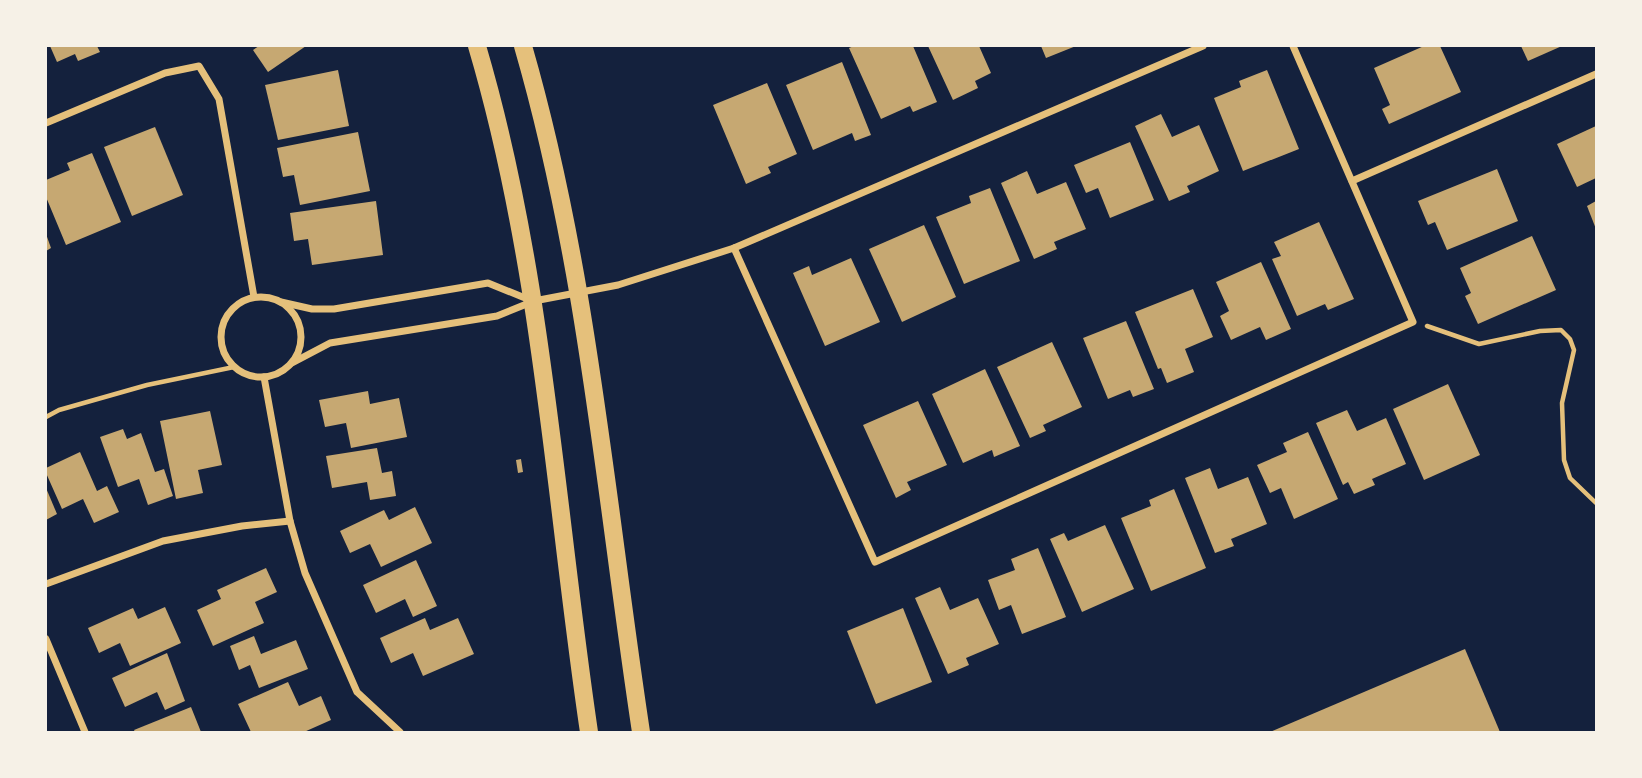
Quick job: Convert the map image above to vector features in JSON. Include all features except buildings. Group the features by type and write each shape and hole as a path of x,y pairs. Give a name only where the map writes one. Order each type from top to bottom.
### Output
{"main road":[{"path":"477,46 513,177 534,302 589,733"},
{"path":"523,46 552,157 580,294 641,733"}],"street":[{"path":"534,302 488,283 334,309 312,309 254,297 236,305 224,321 223,350 234,367 243,373 264,377 279,373 330,343 497,316 534,302 580,294 734,248 1203,46"},
{"path":"734,248 875,562 1413,321 1293,46"},
{"path":"46,123 165,73 200,66 219,99 254,297"},
{"path":"1352,181 1597,74"},
{"path":"281,302 291,309 301,330 301,342 292,363"},
{"path":"264,377 290,521 305,573 357,692 400,733"},
{"path":"46,583 163,541 242,526 290,521"},
{"path":"46,639 85,733"}],"path":[{"path":"1413,321 1479,344 1540,331 1561,330 1570,339 1574,350 1562,402 1564,460 1570,478 1597,503"},
{"path":"46,417 59,410 147,385 234,367"}]}
